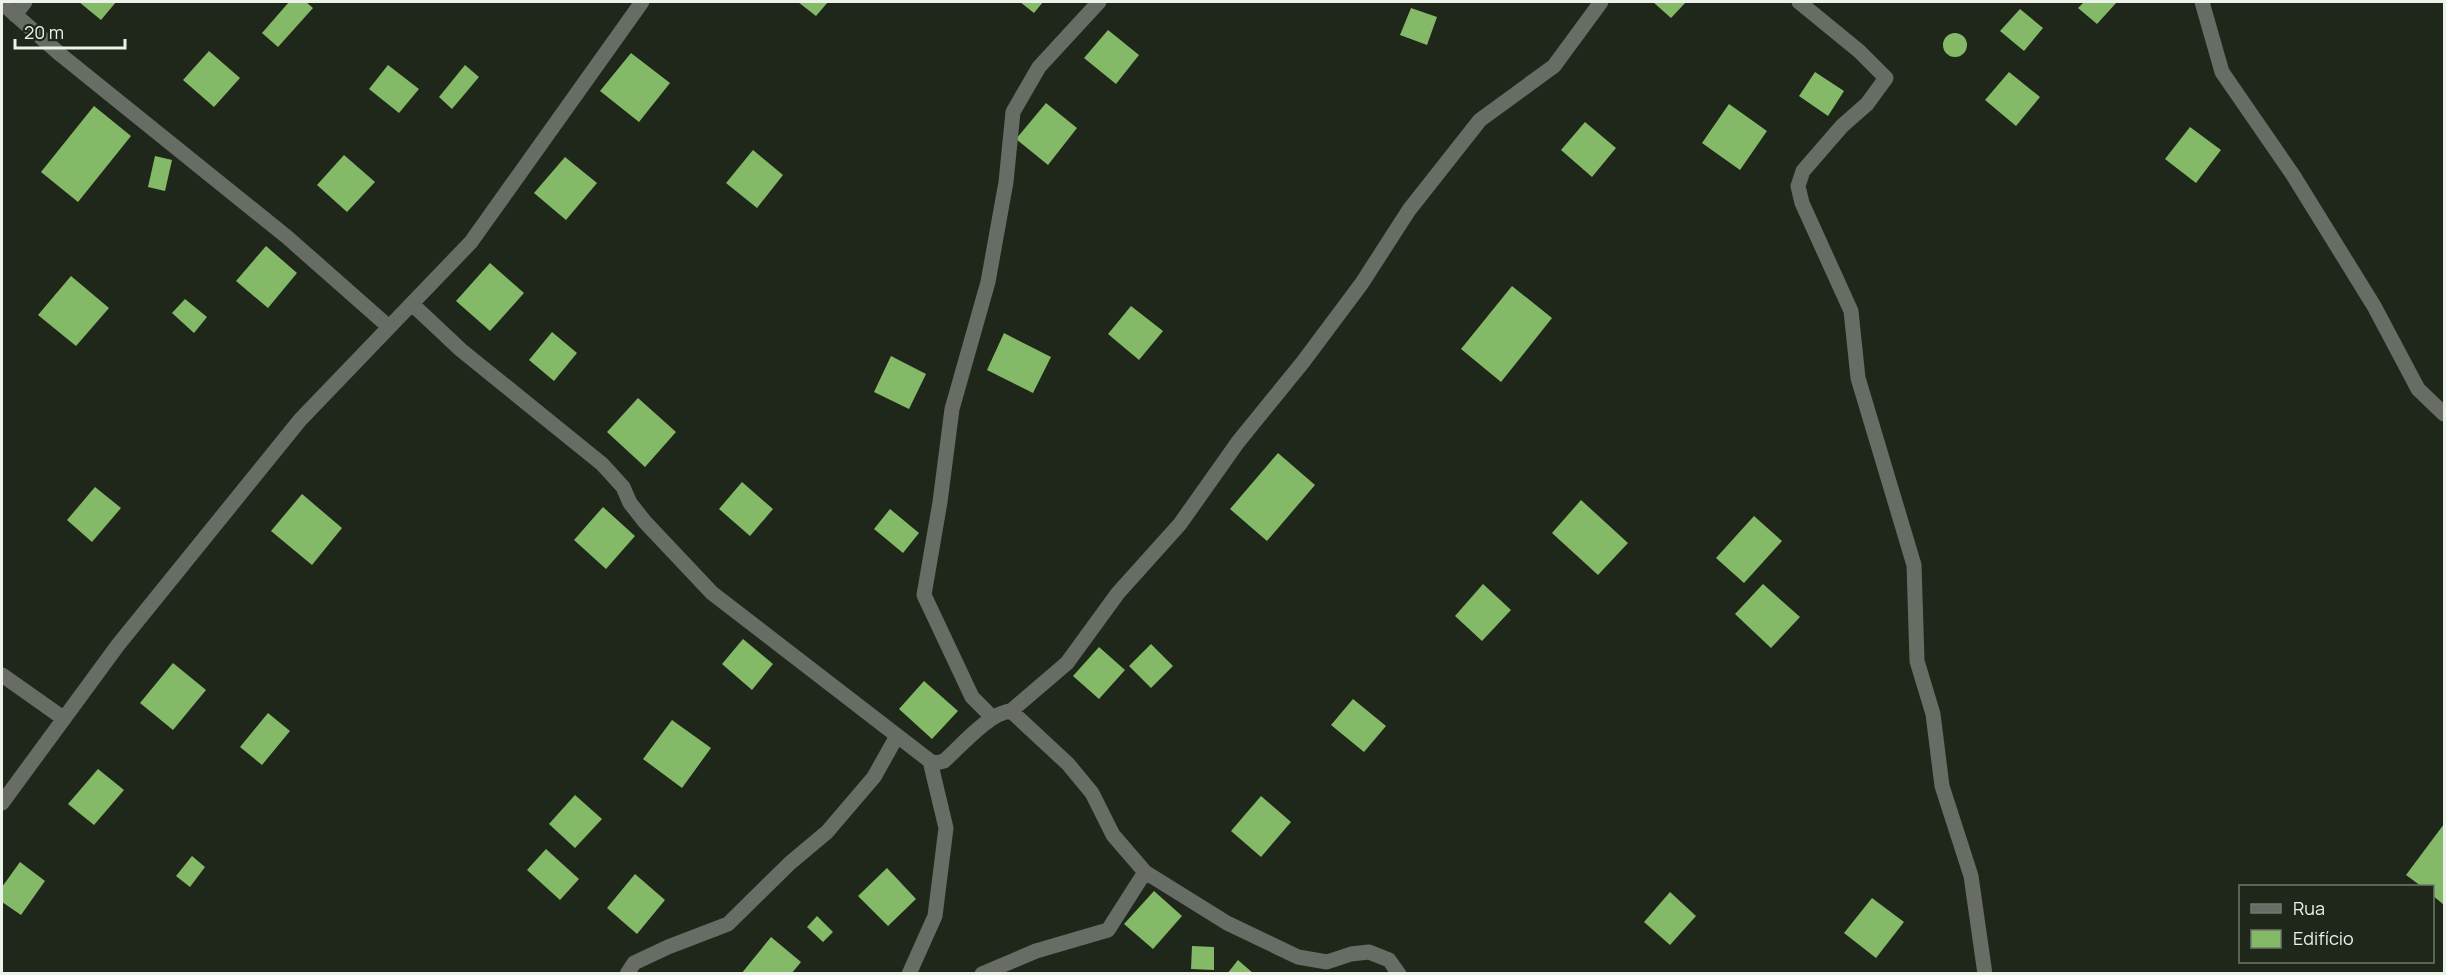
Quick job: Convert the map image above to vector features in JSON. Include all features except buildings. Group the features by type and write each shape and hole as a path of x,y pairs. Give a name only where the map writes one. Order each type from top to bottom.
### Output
{"street":[{"path":"15,15 25,2"},
{"path":"2,803 118,645 300,420 471,242 642,2"},
{"path":"993,718 972,697 924,595 940,502 952,409 988,282 1006,182 1013,112 1039,67 1099,2"},
{"path":"411,304 461,350 602,464 623,486 630,503 645,522 712,593 930,761 936,763 944,761 993,718 1003,711 1011,711 1067,663 1118,593 1180,524 1238,442 1303,362 1362,283 1409,210 1480,120 1554,66 1601,2"},
{"path":"1799,2 1858,51 1886,78 1867,104 1842,126 1803,171 1798,186 1802,203 1851,311 1858,378 1914,565 1917,661 1933,714 1942,786 1971,876 1985,974"},
{"path":"2202,2 2222,72 2293,174 2374,306 2418,389 2445,414"},
{"path":"2,3 287,237 389,327"},
{"path":"2,675 63,718"},
{"path":"1011,711 1080,778 1092,793 1113,835 1145,872 1227,923 1298,957 1327,962 1351,954 1369,952 1389,960 1399,974"},
{"path":"627,974 634,963 728,924 790,863 827,832 874,777 897,736"},
{"path":"909,974 935,916 946,828 930,761"},
{"path":"982,974 1036,951 1108,930 1145,872"}]}
